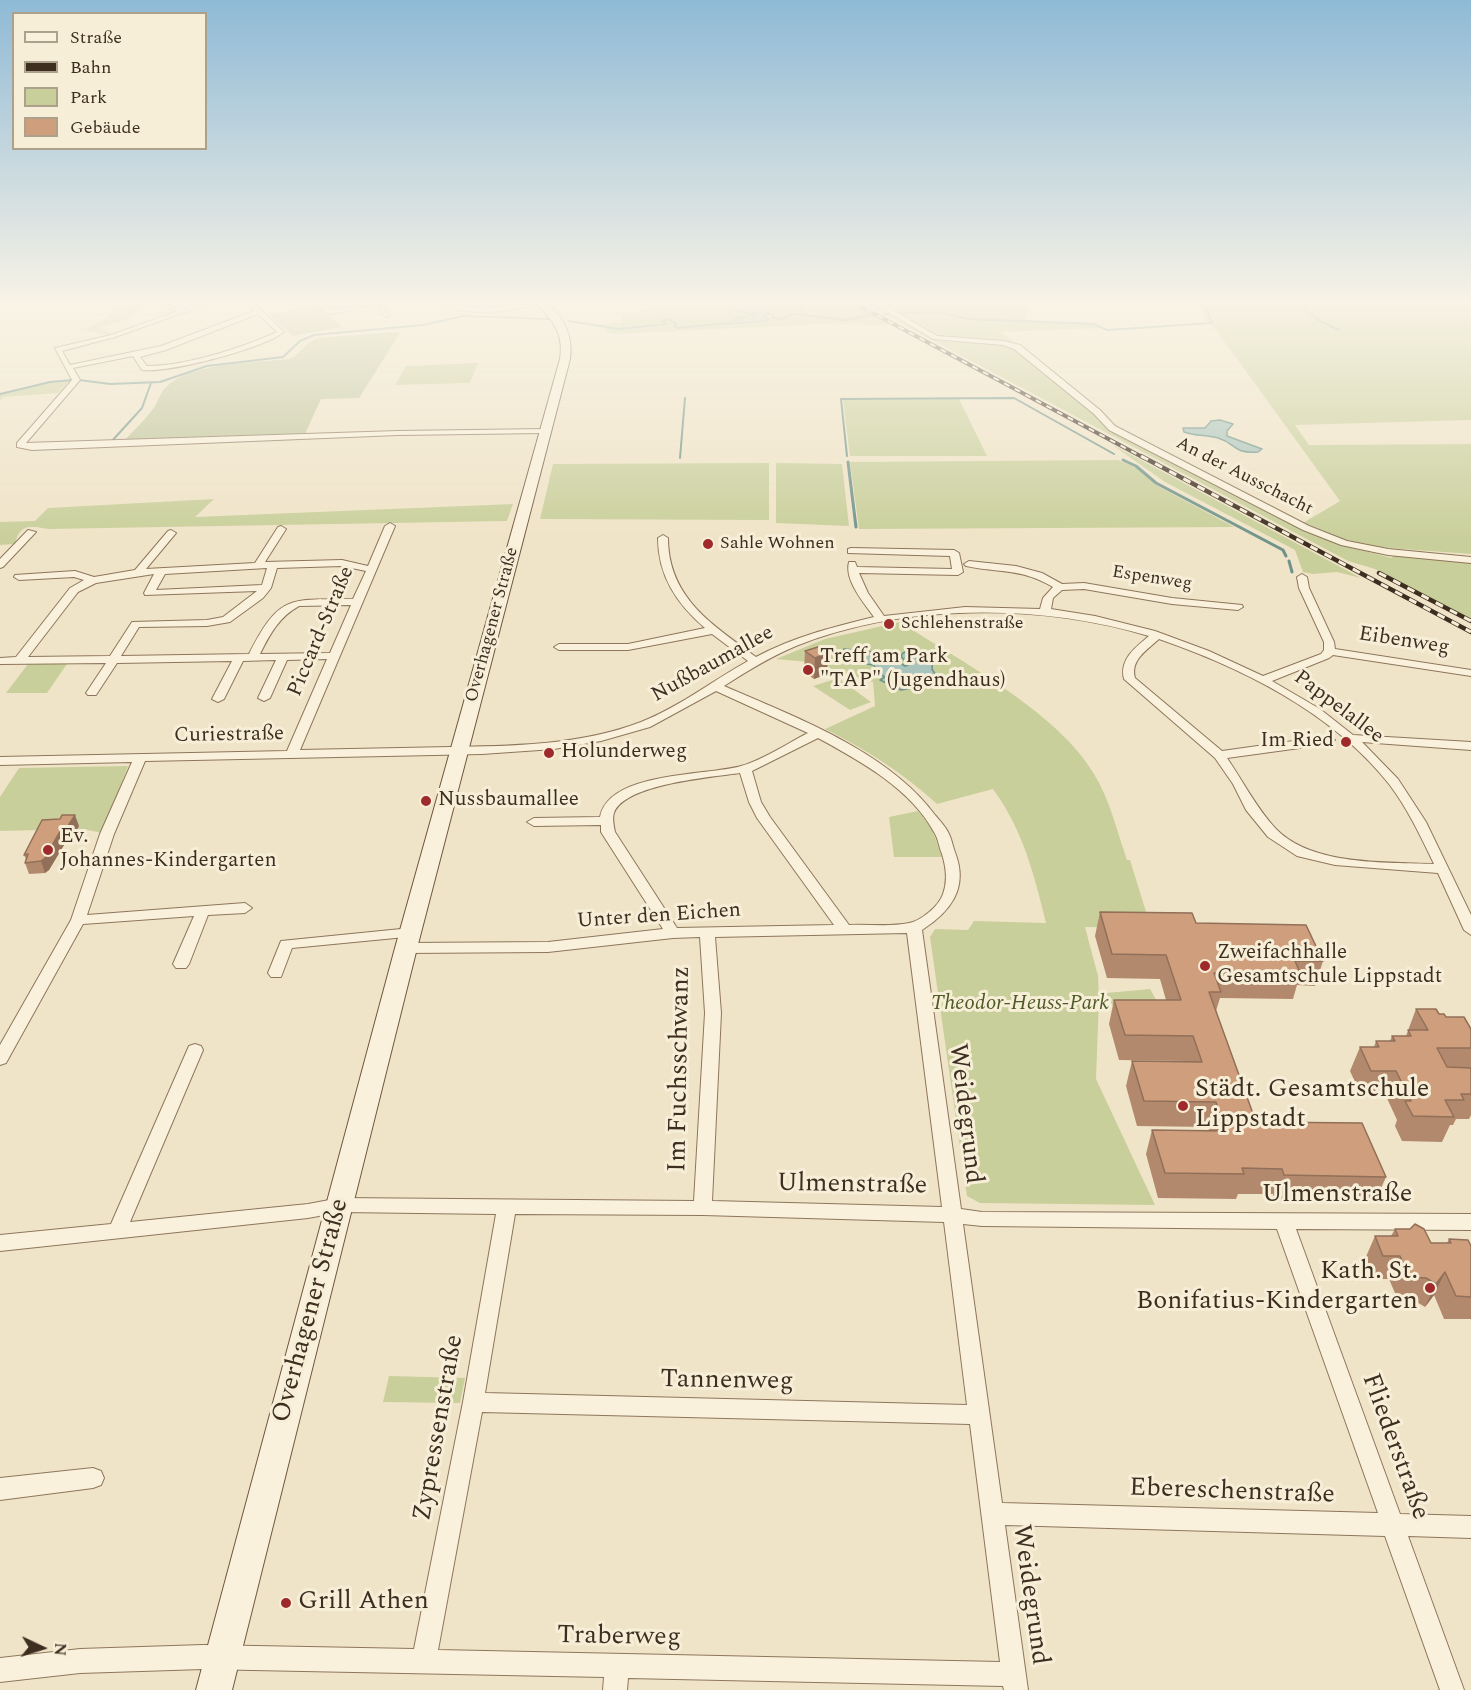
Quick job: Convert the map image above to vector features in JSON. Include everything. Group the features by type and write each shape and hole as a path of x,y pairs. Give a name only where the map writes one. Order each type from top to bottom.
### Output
{"main road":[{"name":"Overhagener Straße","path":"214,1690 408,940 558,383"}],"street":[{"path":"73,383 21,443 21,446 469,431 545,431"},
{"name":"An der Ausschacht","path":"1061,383 1097,412 1112,428 1306,528 1344,543 1388,552 1471,560"},
{"name":"Piccard-Straße","path":"291,754 390,526"},
{"path":"257,567 281,529"},
{"path":"0,565 31,532"},
{"path":"138,572 171,533"},
{"path":"663,538 666,568 670,579 713,630 755,661"},
{"path":"852,570 958,572 954,553 851,547 852,570 864,596 881,619"},
{"path":"19,660 74,590 93,580 138,572 342,563 370,569"},
{"name":"Espenweg","path":"969,564 1023,569 1045,577 1060,587 1084,586 1173,601 1238,607"},
{"path":"92,693 136,624 207,623 226,620 240,612 266,588 273,566"},
{"path":"161,571 148,593 266,588"},
{"path":"19,577 75,574 93,580"},
{"name":"Eibenweg","path":"1302,577 1304,588 1329,642 1330,651"},
{"path":"1046,614 1044,604 1048,594 1060,587"},
{"path":"253,656 269,626 288,607 297,603 357,602"},
{"name":"Nußbaumallee","path":"459,751 548,747 608,736 665,716 717,687 755,661 804,639 881,619 950,611 1046,614 1118,625 1189,646 1263,680"},
{"path":"559,647 628,647 713,630"},
{"path":"1157,635 1129,662 1127,672 1130,679 1219,755 1253,810 1273,834 1302,853 1335,861 1372,866 1442,869"},
{"name":"Eibenweg","path":"1330,651 1471,673"},
{"name":"Eibenweg","path":"1263,680 1325,656 1330,651"},
{"path":"264,698 283,656"},
{"path":"0,661 333,656"},
{"path":"218,699 239,657"},
{"name":"Pappelallee","path":"1263,680 1305,705 1351,738 1378,764 1414,811 1471,930"},
{"path":"717,687 818,733 892,778 923,805 942,832 951,856 954,877 953,890 947,902 934,916 914,928"},
{"path":"674,933 608,832 604,821 610,805 625,794 648,785 745,769 818,733"},
{"path":"1351,738 1471,746"},
{"path":"1219,755 1329,740"},
{"name":"Curiestraße","path":"0,761 459,751"},
{"path":"2,1052 78,920 107,834 140,758"},
{"path":"745,769 755,802 764,818 845,928"},
{"path":"534,822 604,821"},
{"path":"78,920 245,908"},
{"path":"181,964 203,911"},
{"name":"Unter den Eichen","path":"408,940 548,947 674,933 914,928"},
{"name":"Weidegrund","path":"914,928 1015,1682"},
{"name":"Im Fuchsschwanz","path":"703,1208 713,1013 707,932"},
{"path":"276,973 286,944 408,940"},
{"path":"117,1232 195,1050"},
{"name":"Ulmenstraße","path":"0,1243 308,1211 340,1205 703,1208 951,1215 982,1219 1471,1222"},
{"name":"Zypressenstraße","path":"424,1661 473,1402 507,1205"},
{"name":"Fliederstraße","path":"1284,1222 1452,1690"},
{"name":"Tannenweg","path":"473,1402 980,1415"},
{"path":"0,1490 93,1478"},
{"name":"Ebereschenstraße","path":"992,1514 1395,1527 1471,1527"},
{"name":"Traberweg","path":"0,1670 80,1661 222,1658 424,1661 616,1678 1015,1682"}],"green space":[{"path":"47,383 67,383 58,393 3,397 0,401 0,395"},
{"path":"172,383 369,383 359,398 321,399 305,434 124,441 152,410 165,388"},
{"path":"396,383 470,383 470,383 395,385"},
{"path":"1013,383 1057,383 1094,412 1109,428 1344,545 1391,558 1396,554 1471,562 1471,619 1375,569 1348,561"},
{"path":"1254,383 1471,383 1471,420 1295,425 1309,445 1471,444 1471,554 1375,547 1345,542 1303,523 1340,501"},
{"path":"959,399 987,456 850,456 843,400"},
{"path":"1111,444 1361,578 1337,572 1313,574 1303,572 1295,550 1165,482"},
{"path":"1118,460 1135,467 1156,485 1234,527 859,529 850,462"},
{"path":"769,463 769,520 540,519 553,464"},
{"path":"776,463 842,464 849,526 776,523"},
{"path":"214,499 195,517 513,504 507,521 48,529 31,527 22,529 15,544 0,545 0,522 35,521 48,508"},
{"name":"Theodor-Heuss-Park","path":"900,622 1006,689 1033,709 1078,751 1104,794 1127,860 1130,860 1151,928 1085,927 1098,976 1096,1079 1155,1205 980,1203 967,1196 930,937 935,929 968,930 974,921 1046,923 1020,836 993,789 937,804 884,763 825,729 875,706 873,682 808,662 776,659 825,639"},
{"path":"28,664 67,664 47,693 6,693"},
{"path":"838,678 871,702 850,710 813,686"},
{"path":"128,766 103,833 82,829 0,831 0,797 19,768"},
{"path":"918,811 932,829 942,857 894,857 889,817"},
{"path":"1150,989 1162,1010 1117,1014 1106,993"},
{"path":"389,1376 465,1378 460,1403 383,1402"}],"water":[{"path":"1220,420 1233,424 1227,431 1227,436 1262,449 1258,452 1243,451 1218,438 1184,432 1183,428 1205,428 1211,421"},
{"path":"844,649 885,653 905,666 908,665 901,656 903,653 911,650 922,651 933,657 932,669 937,677 927,685 901,690 880,680 885,677 876,672 874,665 865,664 842,652"}],"building":[{"path":"818,647 828,653 815,658 805,651"},
{"path":"62,815 75,815 68,826 59,833 45,858 41,861 25,863 28,854 24,855 42,820 60,819"},
{"path":"1100,912 1192,913 1196,923 1306,925 1323,961 1295,961 1301,975 1214,973 1221,992 1209,992 1256,1122 1362,1123 1386,1177 1284,1175 1282,1169 1242,1168 1244,1174 1165,1173 1152,1130 1225,1131 1216,1102 1144,1101 1132,1061 1202,1062 1193,1036 1125,1035 1114,1000 1181,1000 1166,955 1112,954"},
{"path":"1416,1009 1436,1009 1439,1014 1444,1014 1446,1017 1464,1017 1471,1029 1471,1048 1437,1048 1447,1067 1471,1068 1471,1094 1461,1094 1464,1100 1445,1100 1454,1117 1413,1116 1405,1101 1411,1101 1396,1071 1371,1071 1360,1047 1379,1047 1376,1041 1395,1041 1392,1036 1411,1036 1408,1030 1428,1030"},
{"path":"1415,1224 1424,1229 1431,1243 1451,1243 1449,1239 1468,1240 1471,1246 1471,1297 1456,1296 1445,1272 1436,1284 1426,1278 1409,1277 1400,1256 1383,1256 1375,1236 1398,1236 1395,1229 1410,1229"}],"waterway":[{"path":"0,394 46,383"},
{"path":"101,383 138,383"},
{"path":"111,442 142,408 151,383"},
{"path":"680,458 685,398"},
{"path":"847,456 841,399 1014,398 1114,454"},
{"path":"1123,460 1136,466 1156,483 1283,550 1286,556"},
{"path":"848,462 856,527"},
{"path":"1289,561 1292,572"}],"railway":[{"path":"1003,383 1144,458"},
{"path":"1141,456 1471,632"},
{"path":"1379,573 1471,621"}],"place":[{"name":"Sahle Wohnen","path":"708,544"},
{"name":"Schlehenstraße","path":"889,624"},
{"name":"Treff am Park \"TAP\" (Jugendhaus)","path":"808,670"},
{"name":"Im Ried","path":"1346,742"},
{"name":"Holunderweg","path":"549,753"},
{"name":"Nussbaumallee","path":"426,801"},
{"name":"Ev. Johannes-Kindergarten","path":"48,850"},
{"name":"Zweifachhalle Gesamtschule Lippstadt","path":"1205,966"},
{"name":"Städt. Gesamtschule Lippstadt","path":"1183,1106"},
{"name":"Kath. St. Bonifatius-Kindergarten","path":"1430,1288"},
{"name":"Grill Athen","path":"286,1603"}]}
